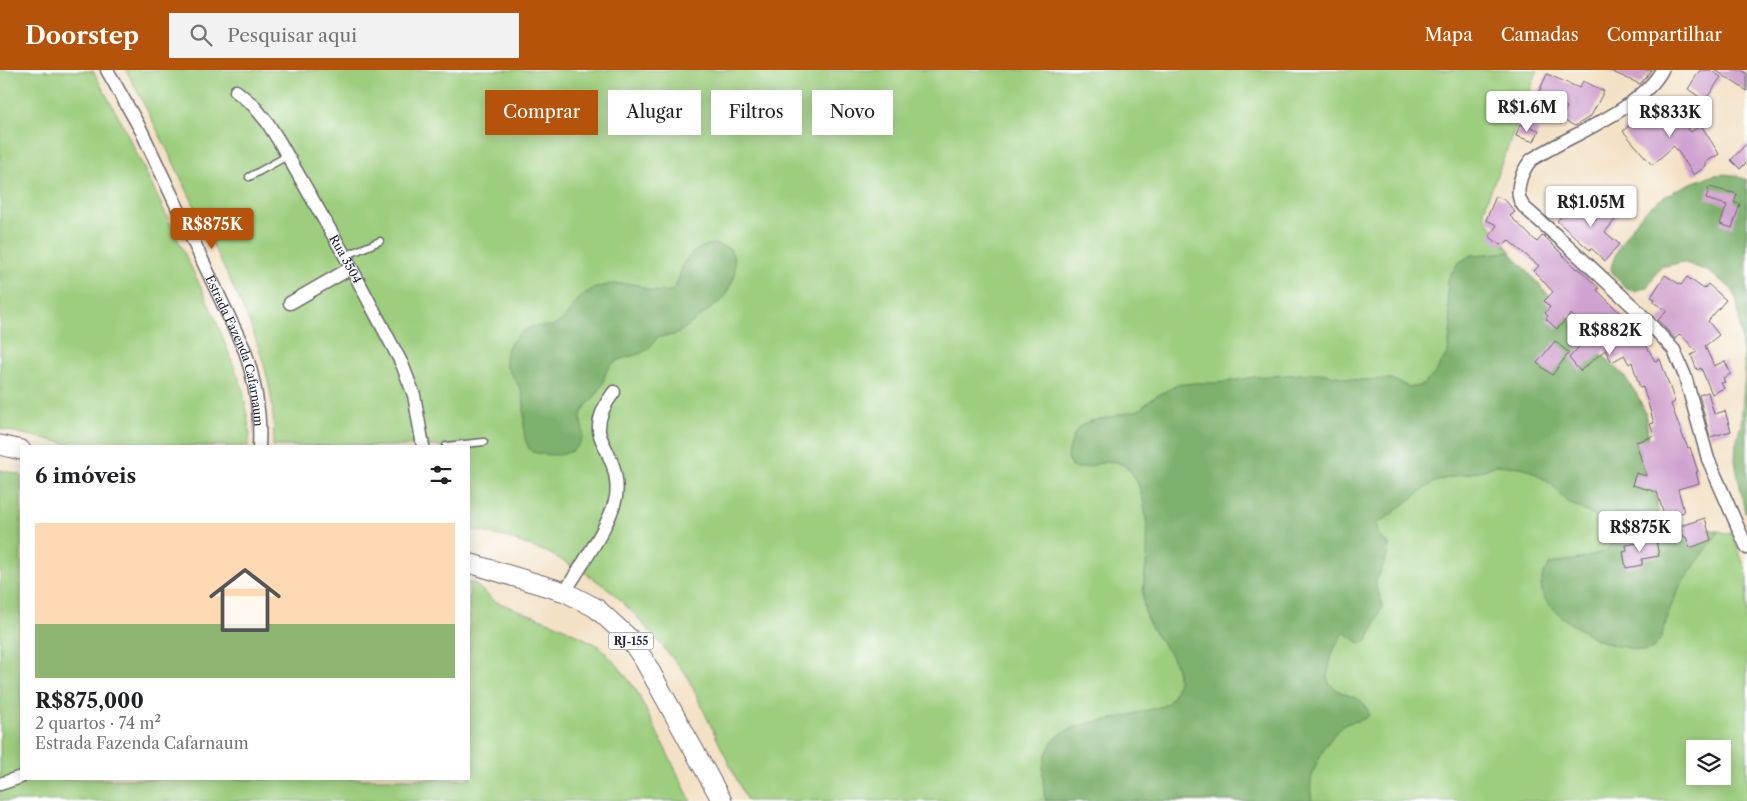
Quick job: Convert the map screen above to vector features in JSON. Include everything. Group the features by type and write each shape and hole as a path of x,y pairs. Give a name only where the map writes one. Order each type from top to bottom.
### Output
{"main road":[{"path":"0,445 20,450"},
{"name":"RJ-155","path":"470,563 565,592 596,608 613,622 630,639 644,660 722,801"}],"street":[{"name":"Estrada Fazenda Cafarnaum","path":"107,70 141,130 245,351 252,374 259,415 259,445"},
{"path":"1662,70 1648,90 1633,102 1531,160 1524,170 1520,181 1520,201 1525,208 1639,312 1674,350 1681,366 1708,458 1747,548"},
{"name":"Rua 3504","path":"236,91 253,105 267,122 345,256 402,364 414,395 423,445"},
{"path":"290,302 351,268"},
{"path":"565,592 608,520 616,495 614,468 599,433 599,423 607,401 614,392"},
{"path":"0,784 20,777"}],"lane":[{"path":"249,177 287,156"},
{"path":"345,256 380,241"},
{"path":"456,445 484,442"}],"green space":[{"path":"0,70 93,71 124,127 213,313 243,389 250,435 248,445 74,445 0,429"},
{"path":"126,70 1538,70 1488,198 1484,211 1486,220 1515,258 1601,354 1623,374 1637,395 1645,412 1659,519 1732,534 1747,573 1747,801 747,801 686,674 637,617 610,590 587,574 549,553 508,538 470,529 470,445 273,445 270,391 264,365 256,340 235,290"},
{"path":"1723,174 1747,180 1747,511 1745,513 1735,461 1736,443 1741,424 1745,372 1737,301 1732,289 1709,272 1683,262 1661,267 1646,288 1633,291 1620,282 1611,269 1623,241 1634,224 1655,203 1689,184"},
{"path":"715,244 730,249 734,258 735,276 724,298 680,332 674,335 658,337 645,351 618,360 610,366 599,391 587,404 581,416 583,435 579,445 574,450 568,453 553,455 532,452 525,439 524,401 522,394 506,364 505,358 511,343 519,334 532,327 555,325 567,315 583,295 594,288 614,284 634,284 652,291 671,291 676,285 682,267 689,256 698,249"},
{"path":"1510,252 1601,354 1623,374 1637,395 1645,412 1659,519 1719,532 1680,586 1661,638 1653,648 1644,651 1613,645 1596,639 1567,621 1551,607 1543,596 1541,585 1543,574 1550,564 1580,559 1605,551 1611,546 1615,537 1614,529 1607,523 1566,501 1552,485 1535,473 1522,467 1496,465 1485,470 1435,482 1385,519 1376,523 1379,537 1389,545 1386,559 1376,582 1382,607 1368,640 1361,644 1344,633 1340,638 1332,654 1327,677 1336,689 1361,701 1369,715 1366,718 1344,725 1328,742 1312,775 1312,801 1046,801 1043,785 1044,760 1056,738 1062,733 1077,727 1163,706 1172,697 1178,678 1173,658 1154,631 1145,612 1143,595 1147,555 1147,530 1141,491 1130,471 1123,465 1115,462 1079,468 1071,467 1068,458 1074,434 1088,422 1139,410 1153,398 1177,385 1320,373 1357,380 1391,379 1409,387 1424,384 1435,373 1448,352 1451,324 1447,295 1448,280 1458,263 1472,255"},
{"path":"0,470 20,475 20,780 470,780 470,582 475,584 494,601 558,625 599,646 618,666 636,690 691,801 0,801"}],"building":[{"path":"1608,70 1652,70 1640,84"},
{"path":"1700,70 1710,70 1721,77 1705,101 1688,89"},
{"path":"1715,70 1742,70 1747,74 1747,91"},
{"path":"1547,74 1579,88 1583,81 1604,91 1591,116 1575,126 1561,119 1567,107 1538,94"},
{"path":"1653,101 1661,111 1669,106 1691,132 1701,125 1719,154 1706,162 1706,166 1694,175 1674,146 1652,165 1623,131"},
{"path":"1520,124 1539,130 1534,142 1516,136"},
{"path":"1747,143 1747,162 1740,169 1731,160"},
{"path":"1709,187 1737,194 1734,203 1740,204 1732,228 1720,224 1727,205 1706,199"},
{"path":"1496,196 1506,201 1515,212 1510,216 1537,242 1543,235 1599,288 1597,290 1626,319 1639,337 1641,336 1655,361 1660,359 1675,402 1671,404 1684,439 1688,448 1690,447 1698,472 1696,472 1699,483 1678,489 1684,512 1665,518 1657,492 1632,485 1636,473 1646,476 1636,442 1654,436 1650,424 1654,423 1643,387 1640,388 1632,362 1629,364 1624,355 1612,362 1605,350 1580,371 1569,358 1591,333 1571,314 1557,329 1546,319 1548,316 1545,313 1550,307 1544,301 1553,292 1534,271 1539,266 1508,240 1504,245 1502,243 1500,245 1489,236 1497,225 1486,220"},
{"path":"1576,200 1596,219 1609,204 1620,214 1605,232 1619,244 1605,261 1557,221"},
{"path":"1665,275 1681,285 1687,277 1704,289 1708,284 1726,300 1708,321 1719,335 1705,346 1714,366 1725,361 1731,374 1723,378 1725,382 1721,383 1724,388 1712,394 1701,368 1697,370 1691,355 1697,352 1680,334 1675,339 1658,320 1667,311 1653,302 1655,299 1651,297"},
{"path":"1555,341 1569,353 1552,375 1537,363"},
{"path":"1708,392 1714,414 1725,411 1731,431 1710,437 1699,395"},
{"path":"1705,518 1711,540 1690,548 1680,526"},
{"path":"1656,540 1659,556 1642,559 1642,565 1626,568 1623,552 1627,551 1626,545"}]}
